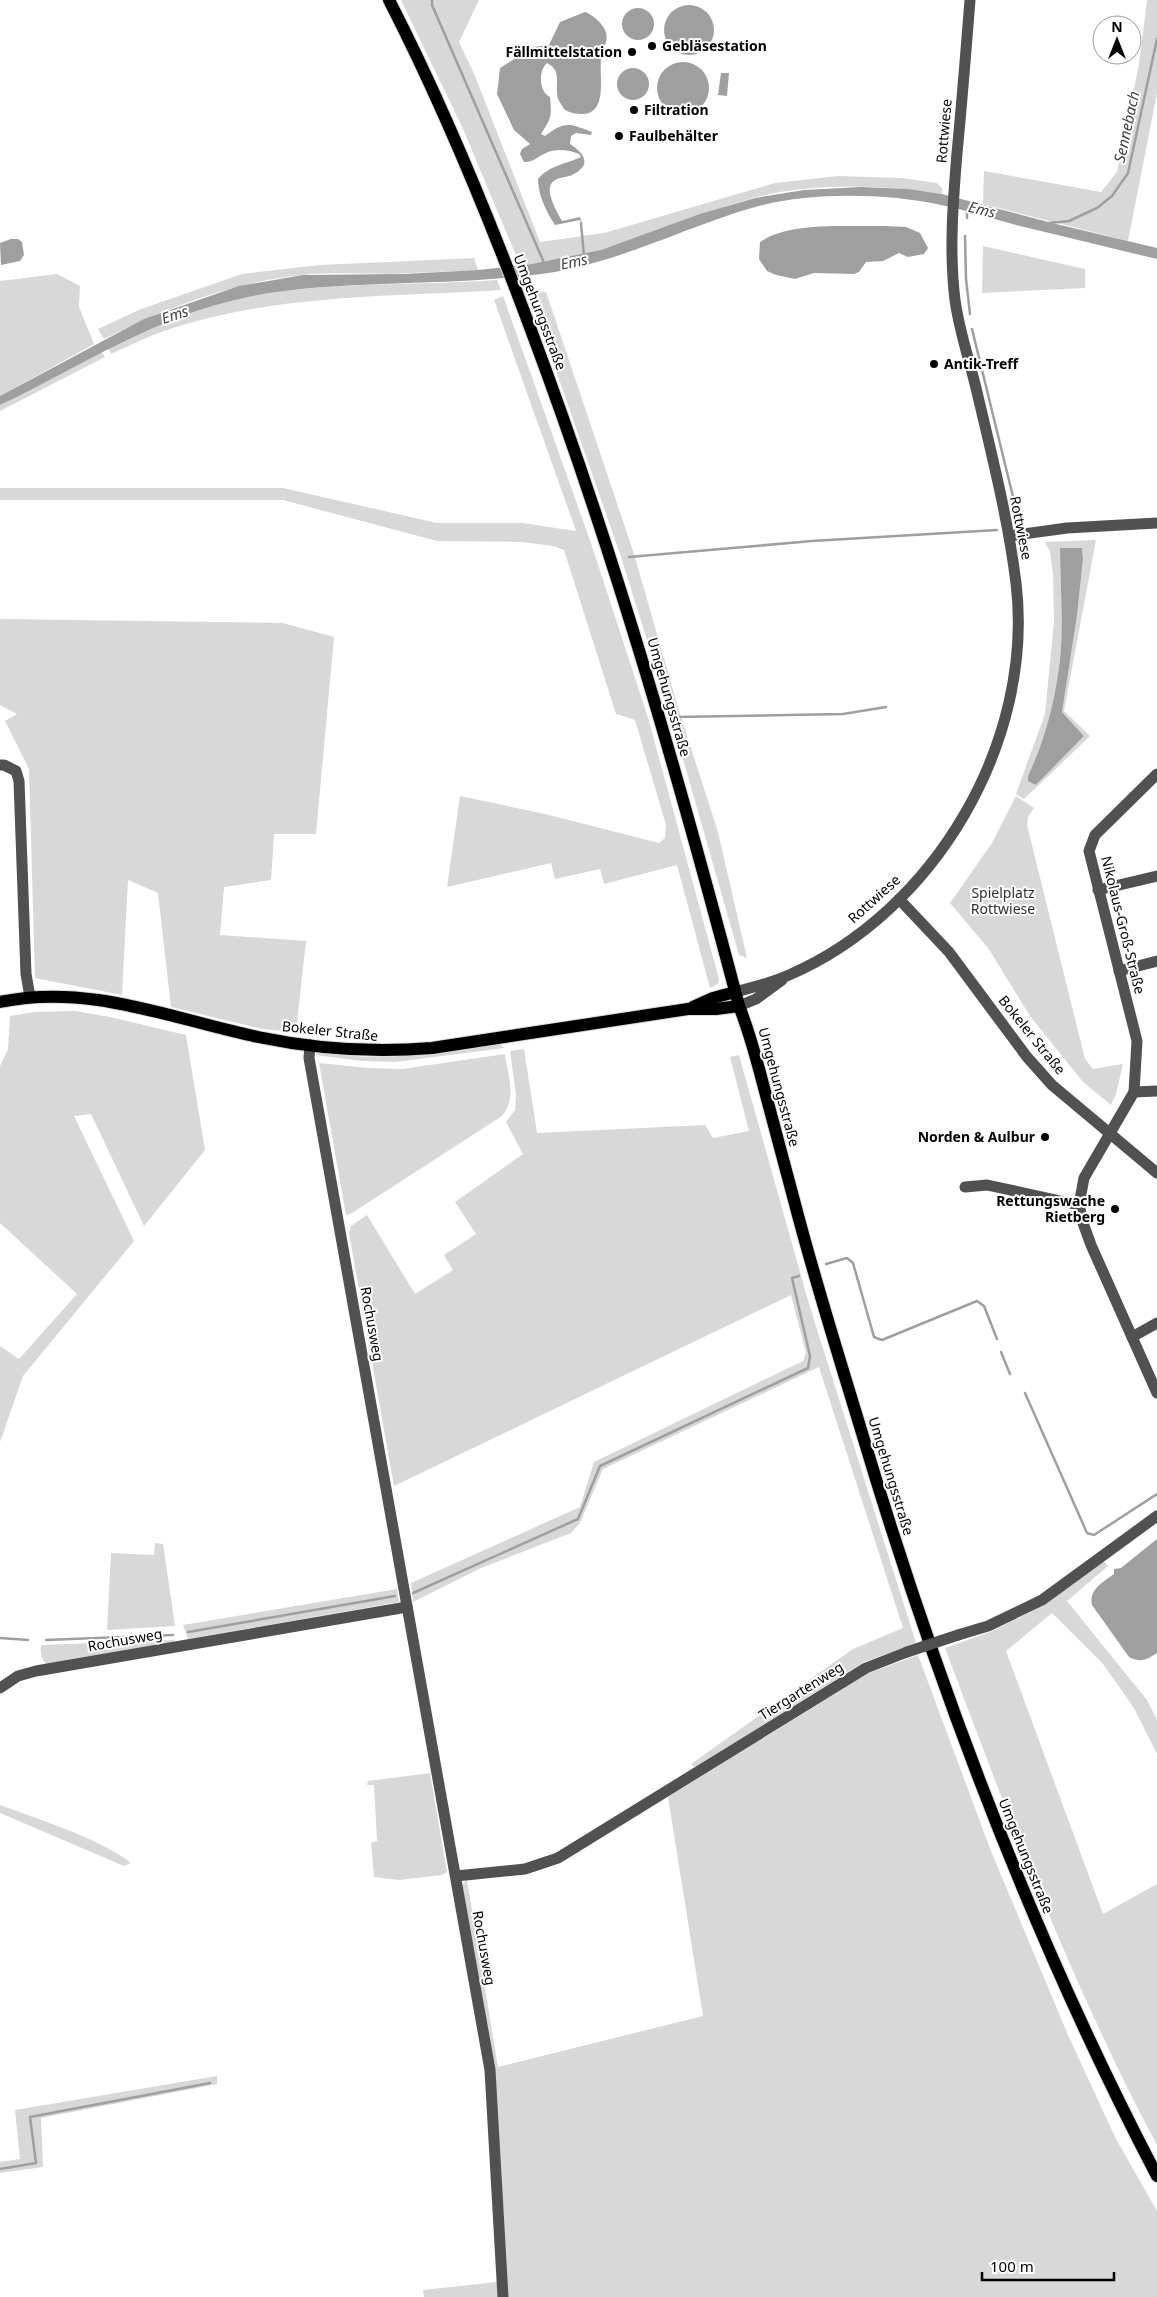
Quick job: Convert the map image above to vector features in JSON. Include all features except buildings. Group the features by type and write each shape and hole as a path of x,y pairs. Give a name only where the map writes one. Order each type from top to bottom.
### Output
{"main road":[{"name":"Umgehungsstraße","path":"389,0 452,131 499,247 553,388 613,564 705,878 738,1006 745,1022 804,1239 886,1512 940,1672 1004,1845 1084,2030 1157,2176"},
{"name":"Bokeler Straße","path":"688,1009 713,998 735,992"},
{"name":"Bokeler Straße","path":"0,1002 30,997 59,996 111,1002 259,1037 363,1052 432,1048 688,1009 716,1009 738,1006"}],"street":[{"name":"Rottwiese","path":"738,1006 756,1000 787,976 826,955 856,935 899,899 936,854 963,814 982,780 1004,721 1014,672 1018,629 1016,582 1009,536 956,302 952,262 955,187 970,0"},
{"path":"1009,536 1067,528 1157,523"},
{"path":"0,765 16,771 19,781 26,974 30,997"},
{"name":"Nikolaus-Groß-Straße","path":"1109,1134 1134,1092 1137,1041 1089,851 1095,835 1157,774"},
{"path":"1098,890 1157,876"},
{"name":"Bokeler Straße","path":"899,899 949,952 1027,1057 1071,1103 1157,1174"},
{"path":"1119,971 1157,961"},
{"name":"Rottwiese","path":"735,992 787,976"},
{"name":"Rochusweg","path":"310,1045 309,1058 490,2070 503,2297"},
{"path":"1134,1092 1157,1091"},
{"path":"1109,1134 1087,1172 1079,1205 1091,1245 1157,1393"},
{"path":"965,1187 995,1186 1079,1205"},
{"path":"1132,1337 1157,1324"},
{"name":"Tiergartenweg","path":"456,1876 525,1869 558,1858 866,1668 907,1652 988,1626 1042,1600 1157,1516"},
{"name":"Rochusweg","path":"0,1688 18,1676 36,1671 407,1607"}],"green space":[{"path":"401,0 479,0 459,42 475,76 540,242 604,233 775,183 838,176 902,178 937,183 942,188 942,194 871,187 824,187 776,193 724,207 609,248 550,262 520,265 463,129"},
{"path":"1147,0 1157,0 1157,93 1128,241 983,204 984,171 1101,192 1117,172 1139,65 1142,65 1142,40"},
{"path":"983,246 1085,269 1085,288 982,293"},
{"path":"474,258 478,270 390,274 324,274 276,278 200,298 151,317 104,339 98,329 141,309 242,274 320,265"},
{"path":"57,274 80,286 79,307 94,344 0,396 0,281"},
{"path":"497,280 501,290 334,299 251,309 170,329 111,354 108,348 176,318 211,306 247,297 309,288"},
{"path":"546,292 634,554 679,711 718,832 747,958 739,955 671,717 621,557 529,293"},
{"path":"503,296 592,546 649,721 719,979 718,984 710,988 677,865 604,884 600,869 555,879 551,863 447,887 460,796 545,814 659,843 665,838 666,825 635,720 616,714 564,550 553,546 522,542 437,541 283,500 0,500 0,488 283,488 437,523 522,523 576,531 494,300"},
{"path":"101,351 105,357 0,411 0,405"},
{"path":"1096,540 1064,711 1090,736 1024,799 1016,794 1045,714 1054,621 1053,574 1050,552 1045,542","holes":["1060,548 1082,548 1083,559 1077,616 1062,712 1084,736 1036,785 1028,776 1047,726 1056,687 1060,658 1062,627"]},
{"path":"0,619 283,623 334,637 316,834 274,834 271,880 224,887 220,935 306,941 296,1032 262,1029 171,1007 158,893 128,880 122,995 35,978 29,769 5,721 17,714 0,705"},
{"name":"Spielplatz Rottwiese","path":"1016,796 1034,808 1028,817 1027,825 1085,1059 1093,1069 1123,1064 1116,1094 1111,1105 1083,1082 1030,1016 988,948 950,903 992,843"},
{"path":"75,1011 110,1017 186,1035 205,1150 144,1226 91,1114 74,1116 134,1241 23,1376 0,1442 0,1346 19,1359 77,1294 0,1223 0,1066 8,1049 10,1016 35,1012"},
{"path":"498,1043 505,1048 395,1062 362,1061 315,1055 321,1052 363,1057 392,1057"},
{"path":"524,1049 537,1133 705,1125 713,1138 749,1131 730,1057 739,1055 809,1304 916,1643 864,1662 695,1767 691,1764 853,1649 903,1628 819,1367 603,1469 580,1523 571,1533 481,1568 413,1602 411,1583 580,1507 594,1462 803,1361 806,1353 791,1295 394,1486 349,1233 351,1226 367,1215 415,1294 453,1270 444,1255 476,1234 455,1202 523,1154 506,1122 515,1110 516,1095 510,1051"},
{"path":"505,1054 510,1094 507,1109 502,1116 352,1213 346,1215 319,1063 402,1069"},
{"path":"155,1543 163,1544 175,1626 107,1630 111,1553 154,1555"},
{"path":"1103,1560 1108,1566 1067,1601 1147,1700 1157,1720 1157,1754 1134,1708 1103,1664 1052,1613 1006,1651 1103,1914 1157,1884 1157,2145 1126,2085 1069,1962 1017,1837 945,1648 990,1632 1043,1606"},
{"path":"397,1589 399,1602 188,1639 183,1625"},
{"path":"174,1640 173,1643 47,1665 41,1653 41,1645"},
{"path":"918,1655 991,1851 1068,2035 1116,2139 1157,2211 1157,2297 507,2297 498,2167 461,1886 467,1880 498,2067 703,2016 668,1797 869,1673"},
{"path":"430,1773 447,1872 442,1875 399,1880 374,1877 371,1843 377,1841 374,1785 367,1785 368,1781"},
{"path":"0,1805 86,1838 118,1854 131,1863 124,1866 0,1813"},
{"path":"217,2076 217,2084 41,2118 43,2167 0,2173 0,2162 20,2159 15,2110"},
{"path":"497,2282 498,2297 424,2297 423,2290"}],"water":[{"path":"694,5 707,12 713,20 713,40 707,48 699,54 684,55 671,48 665,40 664,25 671,12 679,6"},
{"path":"638,8 644,9 649,13 653,18 653,30 649,35 644,39 638,40 632,39 627,35 623,30 622,24 623,18 627,13 632,9"},
{"path":"585,12 599,22 607,38 601,59 601,92 596,107 591,112 583,114 573,113 564,109 558,99 555,70 547,63 541,76 544,91 550,97 551,113 549,121 541,134 545,136 567,125 592,132 591,135 576,133 571,136 570,144 579,151 584,159 583,167 572,175 555,180 550,188 553,203 562,221 580,217 582,223 580,220 555,225 543,203 538,179 553,168 581,157 579,154 558,150 550,151 524,162 520,154 522,149 530,144 514,130 497,94 500,68 533,47 549,45 560,22"},
{"path":"678,62 688,62 698,66 705,73 709,88 705,103 698,110 688,114 678,114 668,110 661,103 657,93 657,83 661,73 668,66"},
{"path":"633,68 639,69 644,73 648,78 648,90 644,95 639,99 633,100 627,99 622,95 618,90 617,84 618,78 622,73 627,69"},
{"path":"721,73 729,73 727,96 718,95"},
{"name":"Ems","path":"861,187 908,189 942,194 1157,248 1157,259 1016,225 960,209 919,201 872,196 799,199 755,207 627,253 575,268 548,273 511,278 322,287 248,297 214,305 182,316 121,343 0,405 0,396 144,319 239,286 303,275 404,274 478,270 532,264 601,250 700,214 755,198 804,190"},
{"path":"837,226 906,227 920,233 928,248 924,254 908,257 899,253 883,261 866,262 859,272 854,274 814,273 795,279 767,271 759,259 760,242 772,235 787,231"},
{"path":"11,239 18,239 22,242 24,255 20,261 1,265 0,243"},
{"path":"1060,548 1082,548 1083,559 1077,616 1062,712 1084,736 1036,785 1028,781 1028,776 1047,726 1056,687 1060,658 1062,627"},
{"path":"1157,1539 1157,1653 1146,1659 1137,1660 1129,1657 1092,1605 1092,1595 1097,1587 1114,1574 1114,1569 1121,1568"}],"waterway":[{"path":"432,0 432,5 545,265"},
{"name":"Sennebach","path":"1049,223 1069,221 1097,208 1112,196 1128,173 1157,39"},
{"name":"Ems","path":"967,209 967,218"},
{"name":"Ems","path":"581,223 584,256"},
{"path":"965,236 966,279 970,314"},
{"path":"972,329 1016,509"},
{"path":"629,557 812,541 997,530"},
{"path":"675,717 843,714 886,707"},
{"path":"826,1264 847,1258 853,1263 874,1337 882,1340 977,1301 984,1306 997,1339"},
{"path":"413,1593 578,1519 600,1466 808,1368 810,1356 792,1278 799,1276"},
{"path":"1001,1352 1010,1374"},
{"path":"1025,1393 1087,1533 1094,1535 1157,1494"},
{"path":"188,1632 395,1596"},
{"path":"46,1640 173,1635"},
{"path":"0,1638 28,1640"},
{"path":"0,2169 36,2163 30,2117 210,2083"}],"place":[{"name":"Gebläsestation","path":"652,46"},
{"name":"Fällmittelstation","path":"632,52"},
{"name":"Filtration","path":"634,110"},
{"name":"Faulbehälter","path":"619,136"},
{"name":"Antik-Treff","path":"934,364"},
{"name":"Norden & Aulbur","path":"1045,1137"},
{"name":"Rettungswache Rietberg","path":"1115,1209"}]}
